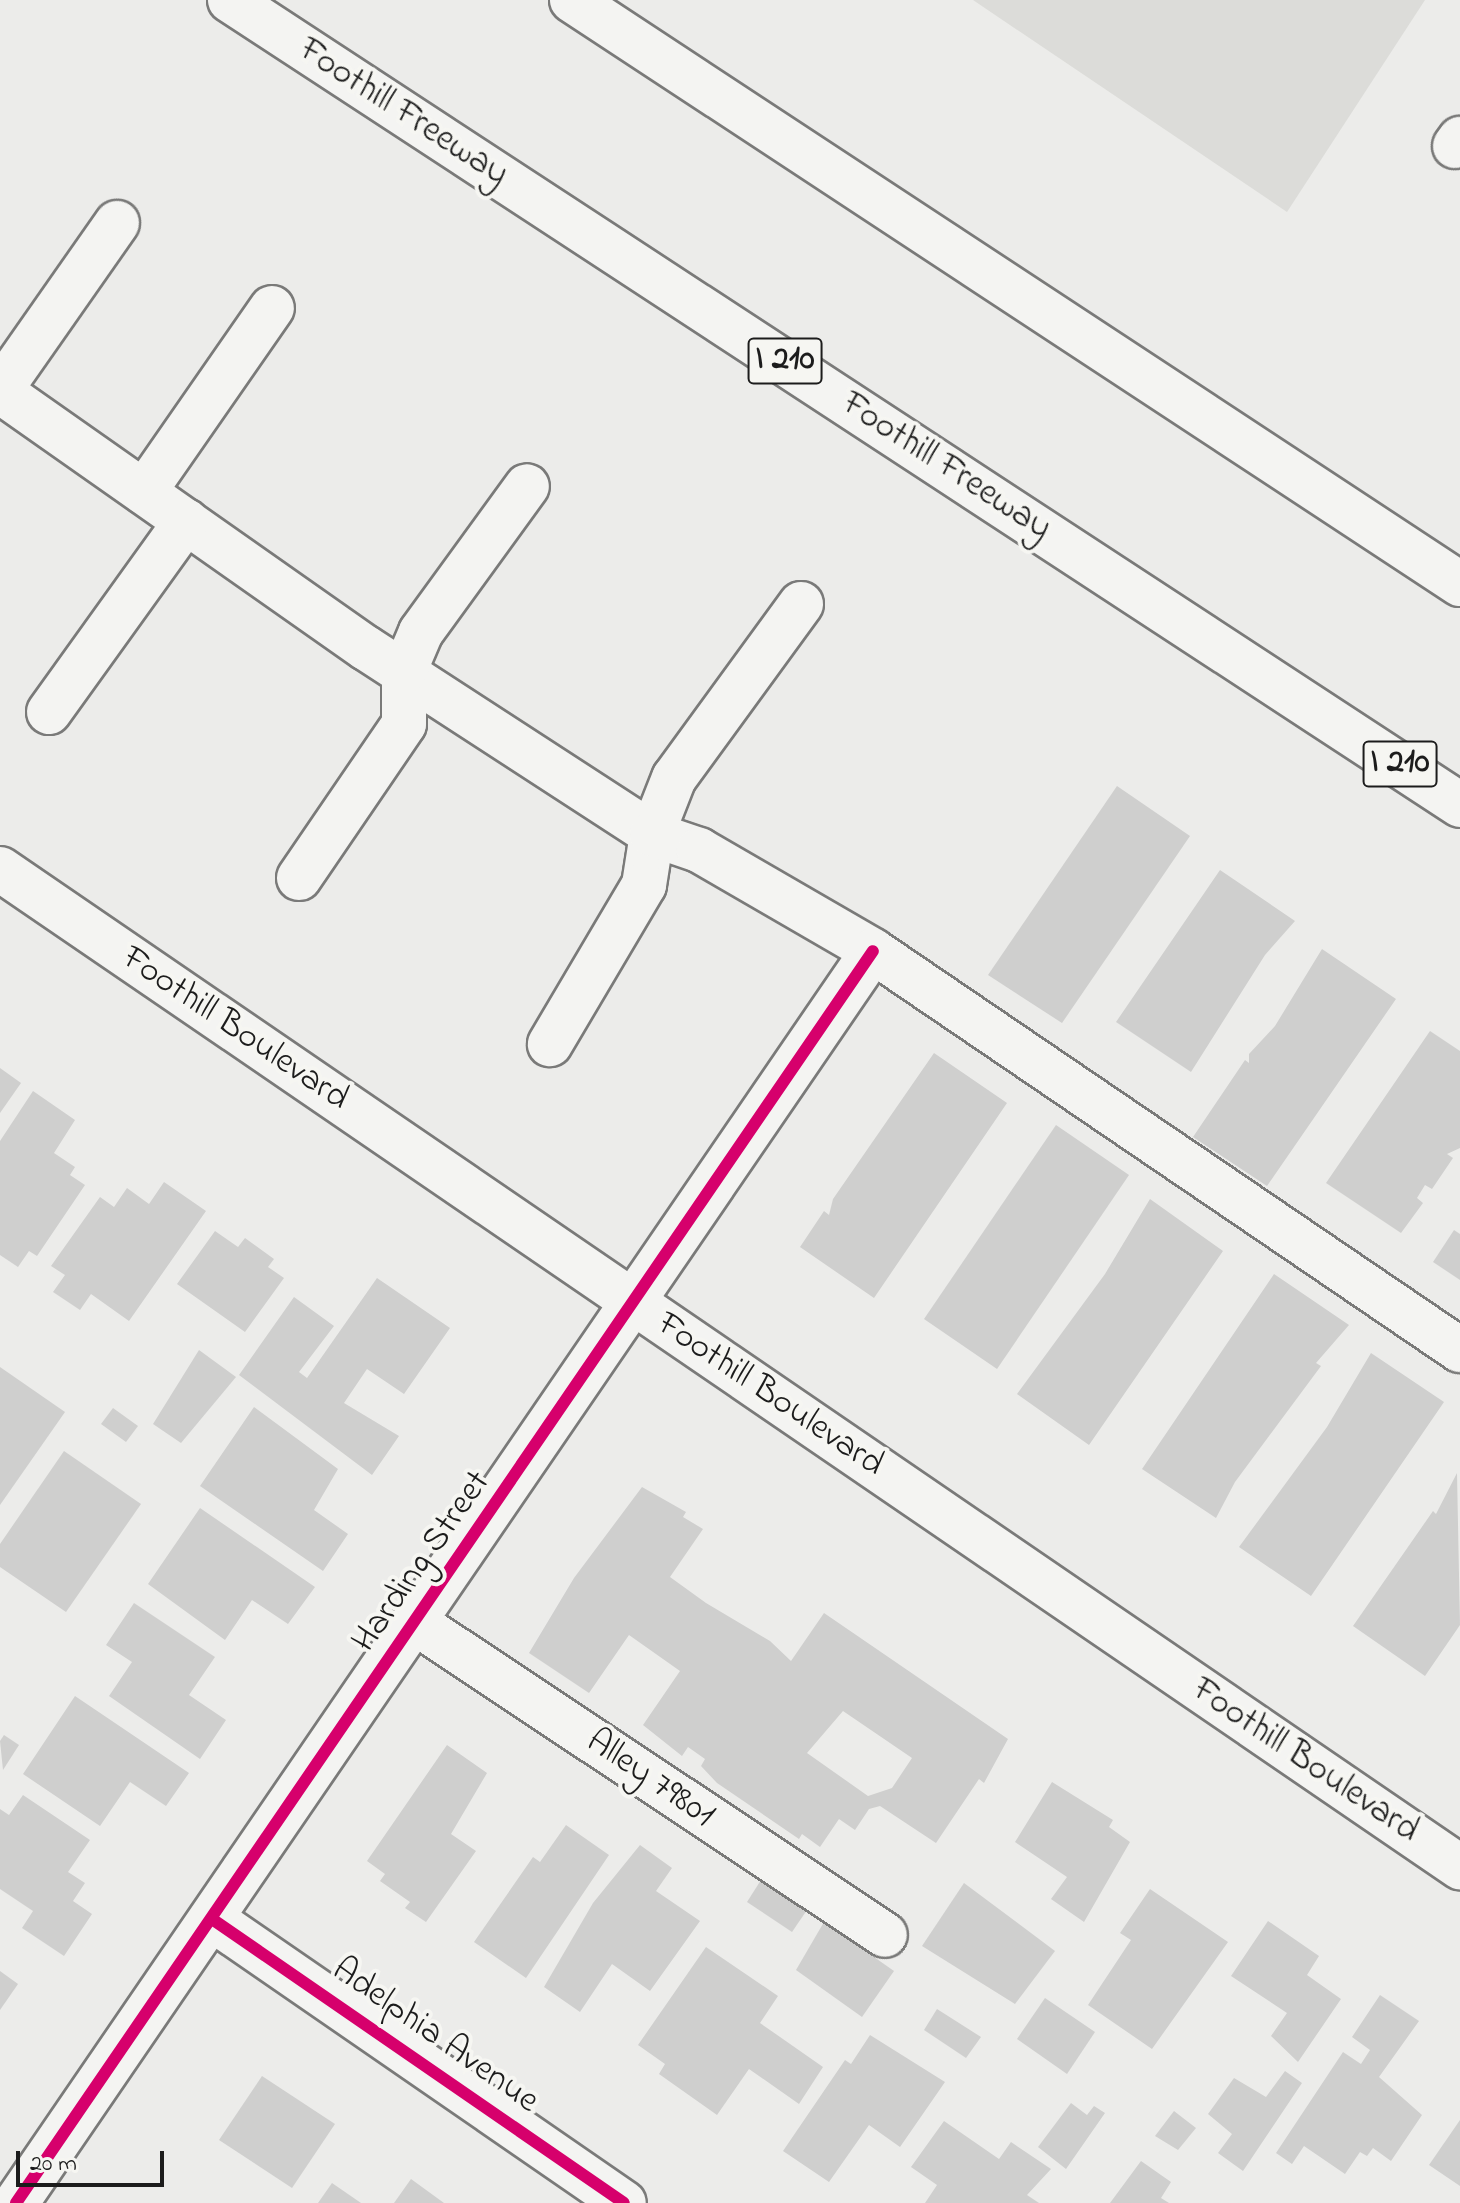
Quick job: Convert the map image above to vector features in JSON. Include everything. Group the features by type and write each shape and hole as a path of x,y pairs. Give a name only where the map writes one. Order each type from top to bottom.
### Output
{"main road":[{"name":"Foothill Freeway","path":"230,0 1460,805"},
{"path":"572,0 1325,492 1460,584"},
{"path":"117,223 0,390 404,672 652,834 699,850 873,951 1460,1350"},
{"path":"144,492 272,308"},
{"path":"299,878 404,724 404,672 421,632 527,486"},
{"path":"1325,492 1460,569"},
{"path":"49,712 186,521"},
{"path":"550,1044 644,885 652,834 674,778 801,604"},
{"path":"1339,723 1460,833"},
{"name":"Foothill Boulevard","path":"0,869 1460,1867"},
{"name":"Harding Street","path":"16,2203 636,1303 873,951"},
{"name":"Alley 79801","path":"416,1623 885,1935"},
{"name":"Adelphia Avenue","path":"212,1919 624,2203"}],"shaded area":[{"path":"973,0 1425,0 1287,212"}],"building":[{"path":"1117,786 1190,836 1062,1023 988,975"},
{"path":"1220,870 1295,921 1265,955 1191,1072 1116,1022"},
{"path":"1322,949 1396,999 1267,1186 1193,1137 1245,1060 1249,1063 1249,1054 1275,1026"},
{"path":"1430,1031 1460,1051 1460,1148 1447,1154 1453,1158 1432,1189 1425,1185 1417,1198 1423,1203 1401,1233 1326,1183"},
{"path":"934,1053 1007,1103 874,1298 800,1247 824,1211 829,1215 833,1199"},
{"path":"0,1068 21,1083 0,1113"},
{"path":"33,1091 75,1120 54,1153 75,1167 70,1175 85,1185 37,1256 29,1251 18,1267 0,1255 0,1141"},
{"path":"1056,1125 1129,1175 997,1369 924,1319"},
{"path":"164,1182 206,1211 129,1321 91,1294 80,1310 53,1292 65,1275 51,1266 100,1197 114,1207 127,1188 149,1204"},
{"path":"1150,1199 1223,1251 1089,1445 1017,1394 1105,1274"},
{"path":"1454,1230 1460,1234 1460,1280 1433,1262"},
{"path":"215,1231 238,1247 245,1238 274,1259 268,1267 284,1278 245,1332 177,1284"},
{"path":"1274,1274 1349,1325 1316,1363 1321,1366 1235,1482 1216,1518 1142,1469"},
{"path":"377,1278 450,1328 404,1394 367,1369 344,1403 399,1436 372,1475 239,1375 294,1297 334,1326 299,1372 307,1378"},
{"path":"199,1350 236,1377 181,1443 153,1424"},
{"path":"1371,1353 1444,1402 1311,1596 1239,1547 1327,1427"},
{"path":"0,1367 65,1412 0,1505"},
{"path":"254,1407 338,1469 314,1510 348,1534 323,1571 200,1486"},
{"path":"113,1408 138,1426 126,1442 101,1424"},
{"path":"64,1451 141,1504 66,1612 0,1567 0,1544"},
{"path":"1457,1473 1460,1625 1425,1676 1353,1626 1433,1511 1436,1514"},
{"path":"642,1487 686,1512 683,1517 703,1529 670,1577 706,1603 770,1641 791,1661 824,1613 1008,1739 984,1783 979,1779 936,1843 880,1806 869,1809 855,1830 839,1819 820,1847 802,1834 799,1839 717,1783 701,1766 705,1759 688,1747 682,1756 643,1725 680,1671 629,1635 589,1693 529,1653 574,1578","holes":["843,1711 912,1758 892,1788 868,1796 807,1753"]},
{"path":"200,1508 315,1587 288,1624 252,1600 225,1640 148,1584"},
{"path":"134,1603 215,1657 189,1695 226,1720 200,1759 109,1696 132,1662 106,1645"},
{"path":"75,1696 189,1773 166,1806 130,1782 100,1826 23,1774"},
{"path":"4,1735 19,1745 3,1770 0,1741"},
{"path":"447,1745 487,1773 451,1834 476,1851 426,1922 405,1908 410,1902 380,1881 385,1874 367,1861"},
{"path":"1052,1782 1113,1820 1109,1827 1130,1842 1084,1922 1051,1899 1067,1877 1015,1842"},
{"path":"23,1795 90,1840 68,1872 85,1883 73,1901 92,1914 64,1956 22,1928 33,1911 0,1889 0,1809 9,1815"},
{"path":"566,1825 609,1855 526,1978 474,1942 533,1857 540,1862"},
{"path":"640,1845 672,1868 656,1891 700,1921 650,1991 612,1964 580,2012 544,1987 593,1903"},
{"path":"761,1880 807,1910 792,1932 747,1902"},
{"path":"964,1883 1055,1951 1015,2004 922,1946"},
{"path":"1150,1889 1228,1942 1152,2049 1088,2005 1131,1940 1120,1933"},
{"path":"1268,1921 1319,1956 1307,1975 1341,1999 1298,2062 1271,2036 1287,2013 1231,1976"},
{"path":"824,1922 894,1971 862,2017 796,1970"},
{"path":"706,1947 778,1996 760,2023 823,2067 799,2104 749,2069 717,2115 659,2074 665,2064 638,2045"},
{"path":"0,1971 18,1984 0,2010"},
{"path":"1380,1995 1419,2021 1379,2077 1422,2115 1391,2161 1373,2148 1367,2156 1360,2152 1345,2174 1304,2146 1292,2164 1276,2153 1343,2052 1361,2064 1370,2050 1352,2037"},
{"path":"1045,1998 1095,2032 1067,2074 1017,2039"},
{"path":"937,2009 981,2037 966,2058 924,2030"},
{"path":"870,2035 945,2082 900,2147 869,2125 829,2182 783,2151 845,2060 851,2064"},
{"path":"1285,2071 1302,2083 1243,2171 1218,2153 1232,2134 1208,2114 1234,2078 1266,2097"},
{"path":"262,2076 335,2124 292,2188 219,2140"},
{"path":"1071,2103 1087,2115 1094,2106 1105,2113 1066,2169 1038,2147"},
{"path":"1174,2111 1196,2128 1178,2150 1155,2136"},
{"path":"1460,2120 1460,2186 1429,2165"},
{"path":"944,2121 999,2159 1011,2142 1051,2169 1027,2195 1039,2203 925,2203 937,2185 911,2167"},
{"path":"1141,2161 1171,2182 1161,2198 1169,2203 1110,2203"},
{"path":"411,2179 444,2203 394,2203"},
{"path":"332,2183 361,2203 318,2203"}],"cycle path":[{"path":"16,2203 873,951"},
{"path":"212,1919 624,2203"}]}
